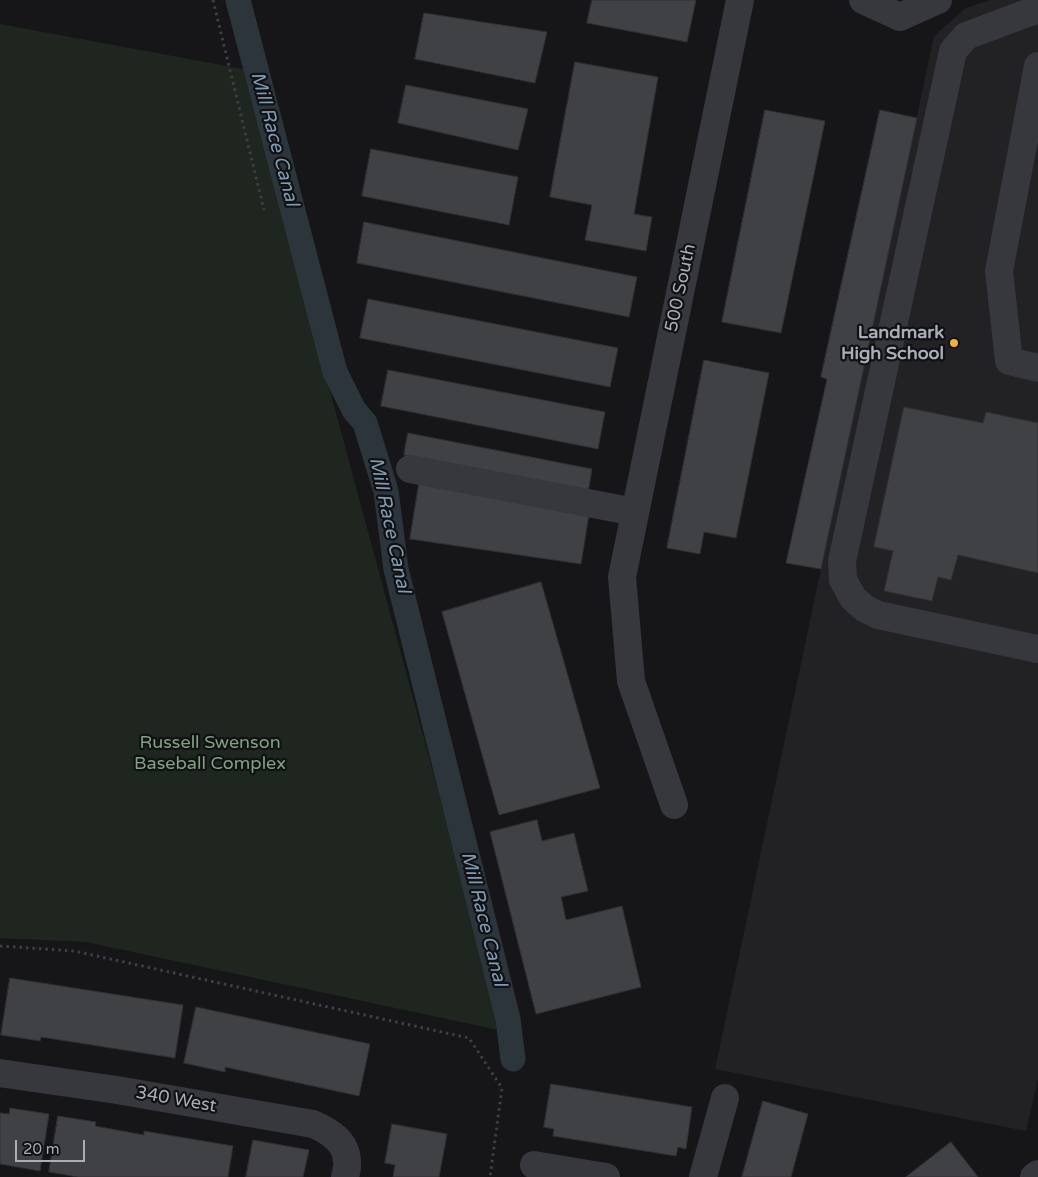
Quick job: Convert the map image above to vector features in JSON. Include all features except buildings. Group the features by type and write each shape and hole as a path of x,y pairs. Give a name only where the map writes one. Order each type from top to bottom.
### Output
{"street":[{"name":"500 South","path":"674,805 631,680 622,577 740,0"},
{"path":"863,0 900,17 938,0"},
{"path":"1038,9 966,36 953,51 842,561 843,580 854,598 864,608 878,615 1038,649"},
{"path":"1038,66 999,271 1009,361 1038,368"},
{"path":"410,469 635,512"},
{"name":"340 West","path":"0,1073 126,1092 313,1124 326,1129 343,1146 347,1160 345,1177"},
{"path":"703,1177 725,1098"},
{"path":"534,1165 606,1177"},
{"path":"1034,1177 1038,1174"}],"path":[{"path":"213,0 264,210"},
{"path":"0,946 74,950 469,1038 502,1088 490,1177"}],"shaded area":[{"name":"Landmark High School","path":"990,0 1038,0 1038,1079 1026,1131 715,1069 934,36 966,8"}],"green space":[{"name":"Russell Swenson Baseball Complex","path":"0,24 243,69 503,1031 86,942 0,938"}],"waterway":[{"name":"Mill Race Canal","path":"238,0 335,372 354,410 365,423 386,491 396,569 508,1019 513,1059"}],"place":[{"name":"Landmark High School","path":"954,343"}]}
